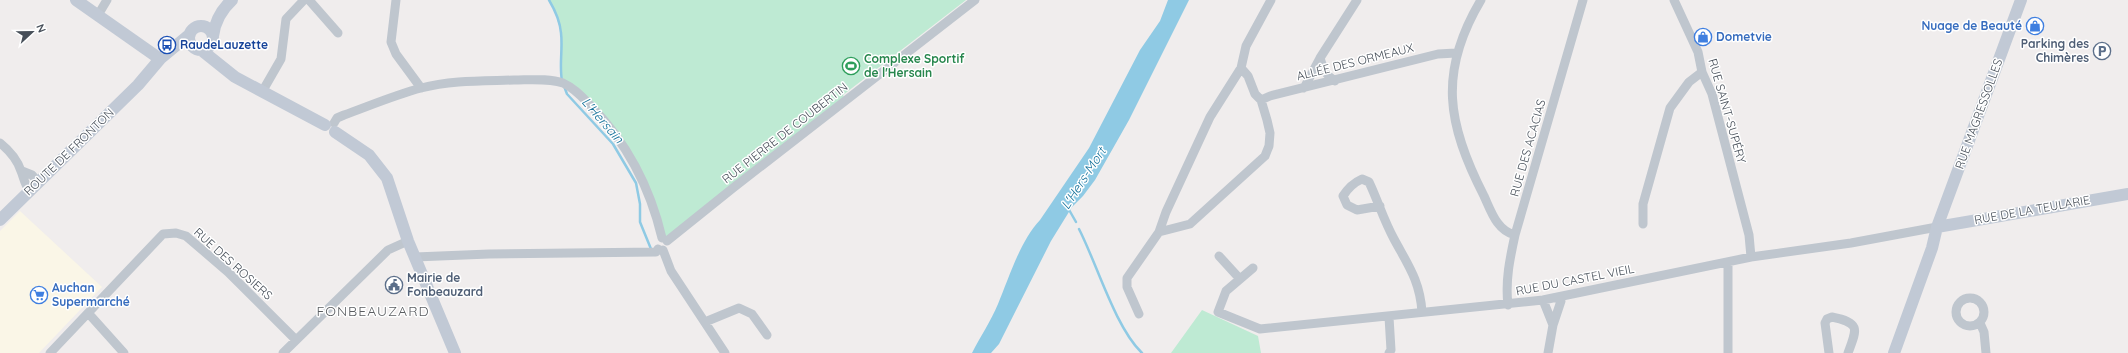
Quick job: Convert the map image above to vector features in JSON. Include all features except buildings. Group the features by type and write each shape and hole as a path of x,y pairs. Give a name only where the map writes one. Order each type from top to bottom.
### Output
{"street":[{"path":"76,0 160,59"},
{"path":"98,15 107,0"},
{"path":"194,43 195,28 203,26 226,0"},
{"path":"232,0 215,22 213,37 215,51 219,60 235,77"},
{"path":"262,92 281,59 286,19 304,0"},
{"path":"308,0 338,33"},
{"path":"396,0 391,42 396,54 420,88"},
{"name":"RUE PIERRE DE COUBERTIN","path":"665,239 975,0"},
{"path":"1139,314 1126,287 1127,278 1159,232 1166,212 1210,117 1241,68 1246,46 1271,0"},
{"path":"1304,88 1320,58 1357,0"},
{"path":"1481,0 1464,30 1456,53 1453,90 1454,112 1459,140 1476,180 1497,222 1509,233 1515,235"},
{"name":"RUE DES ACACIAS","path":"1508,305 1506,290 1508,269 1515,235 1583,0"},
{"name":"RUE SAINT-SUPÉRY","path":"1674,0 1698,52 1702,72 1712,94 1749,235 1751,257"},
{"name":"RUE MAGRESSOLLES","path":"1894,353 1932,248 1937,227 2021,0"},
{"path":"203,26 208,28 213,37"},
{"path":"138,85 183,48 194,43 209,46 213,37"},
{"path":"138,85 160,59 194,43"},
{"path":"194,43 235,77 331,127 366,152 382,169 393,193 408,241 455,353"},
{"name":"ALLÉE DES ORMEAUX","path":"1261,100 1438,54 1456,53"},
{"path":"1320,58 1323,69 1328,76 1335,80"},
{"path":"1159,232 1190,224 1265,156 1269,146 1270,133 1261,100 1255,94 1248,76 1241,68"},
{"path":"1644,224 1643,204 1670,108 1689,82 1702,72"},
{"path":"331,127 337,118 420,88 473,81 521,80 554,81 563,83 576,91 617,136 632,159 655,211 668,246 656,252 489,254 415,257"},
{"name":"ROUTE DE FRONTON","path":"0,220 138,85"},
{"path":"0,143 9,150 22,171 24,183 30,191"},
{"path":"22,171 32,175 38,182"},
{"name":"RUE DE LA TEULARIE","path":"1937,227 2128,194"},
{"path":"1380,206 1393,238 1409,264 1418,286 1422,312"},
{"path":"1166,212 1169,219 1178,227"},
{"name":"RUE DU CASTEL VIEIL","path":"1240,279 1226,291 1218,312 1260,329 1389,317 1422,312 1508,305 1543,300 1751,257 1852,243 1937,227"},
{"name":"RUE DES ROSIERS","path":"50,353 89,314 163,234 176,233 186,236 228,272 296,340"},
{"path":"283,353 388,250 408,241"},
{"path":"661,250 672,271 725,353"},
{"path":"1219,256 1240,279 1253,268"},
{"path":"1728,262 1728,353"},
{"path":"1548,353 1552,325 1561,301 1560,297"},
{"path":"1543,300 1552,325"},
{"path":"705,322 740,308 752,314 767,335"},
{"path":"89,314 124,353"},
{"path":"1389,317 1391,350 1389,353"},
{"path":"1829,353 1825,323 1827,319 1832,317 1852,323 1855,326 1856,332 1848,353"},
{"path":"1980,323 1984,332 1986,353"}],"shaded area":[{"path":"20,211 102,287 39,353 0,353 0,231"}],"green space":[{"path":"549,0 966,0 843,95 846,101 667,241 655,211 617,136 563,83 560,61 561,33 555,12"},
{"path":"1202,310 1258,336 1261,353 1171,353"}],"water":[{"name":"L'Hers-Mort","path":"1168,0 1189,0 1129,120 1095,180 1083,196 1072,207 1051,241 999,344 991,353 972,353 989,323 1027,238 1089,148 1140,50 1160,21"}],"waterway":[{"name":"L'Hersain","path":"549,0 560,24 562,45 562,81"},
{"name":"L'Hersain","path":"564,86 567,94 613,144 636,183 640,204 640,222 651,249"},
{"name":"L'Hers-Mort","path":"1068,208 1076,222"},
{"path":"1079,229 1123,328 1132,342 1142,353"}],"place":[{"name":"Nuage de Beauté","path":"2035,26"},
{"name":"Dometvie","path":"1703,37"},
{"name":"RaudeLauzette","path":"167,45"},
{"name":"Parking des Chimères","path":"2102,51"},
{"name":"Complexe Sportif de l'Hersain","path":"851,66"},
{"name":"Mairie de Fonbeauzard","path":"394,285"},
{"name":"Auchan Supermarché","path":"39,295"}],"district":[{"name":"FONBEAUZARD","path":"373,311"}]}
